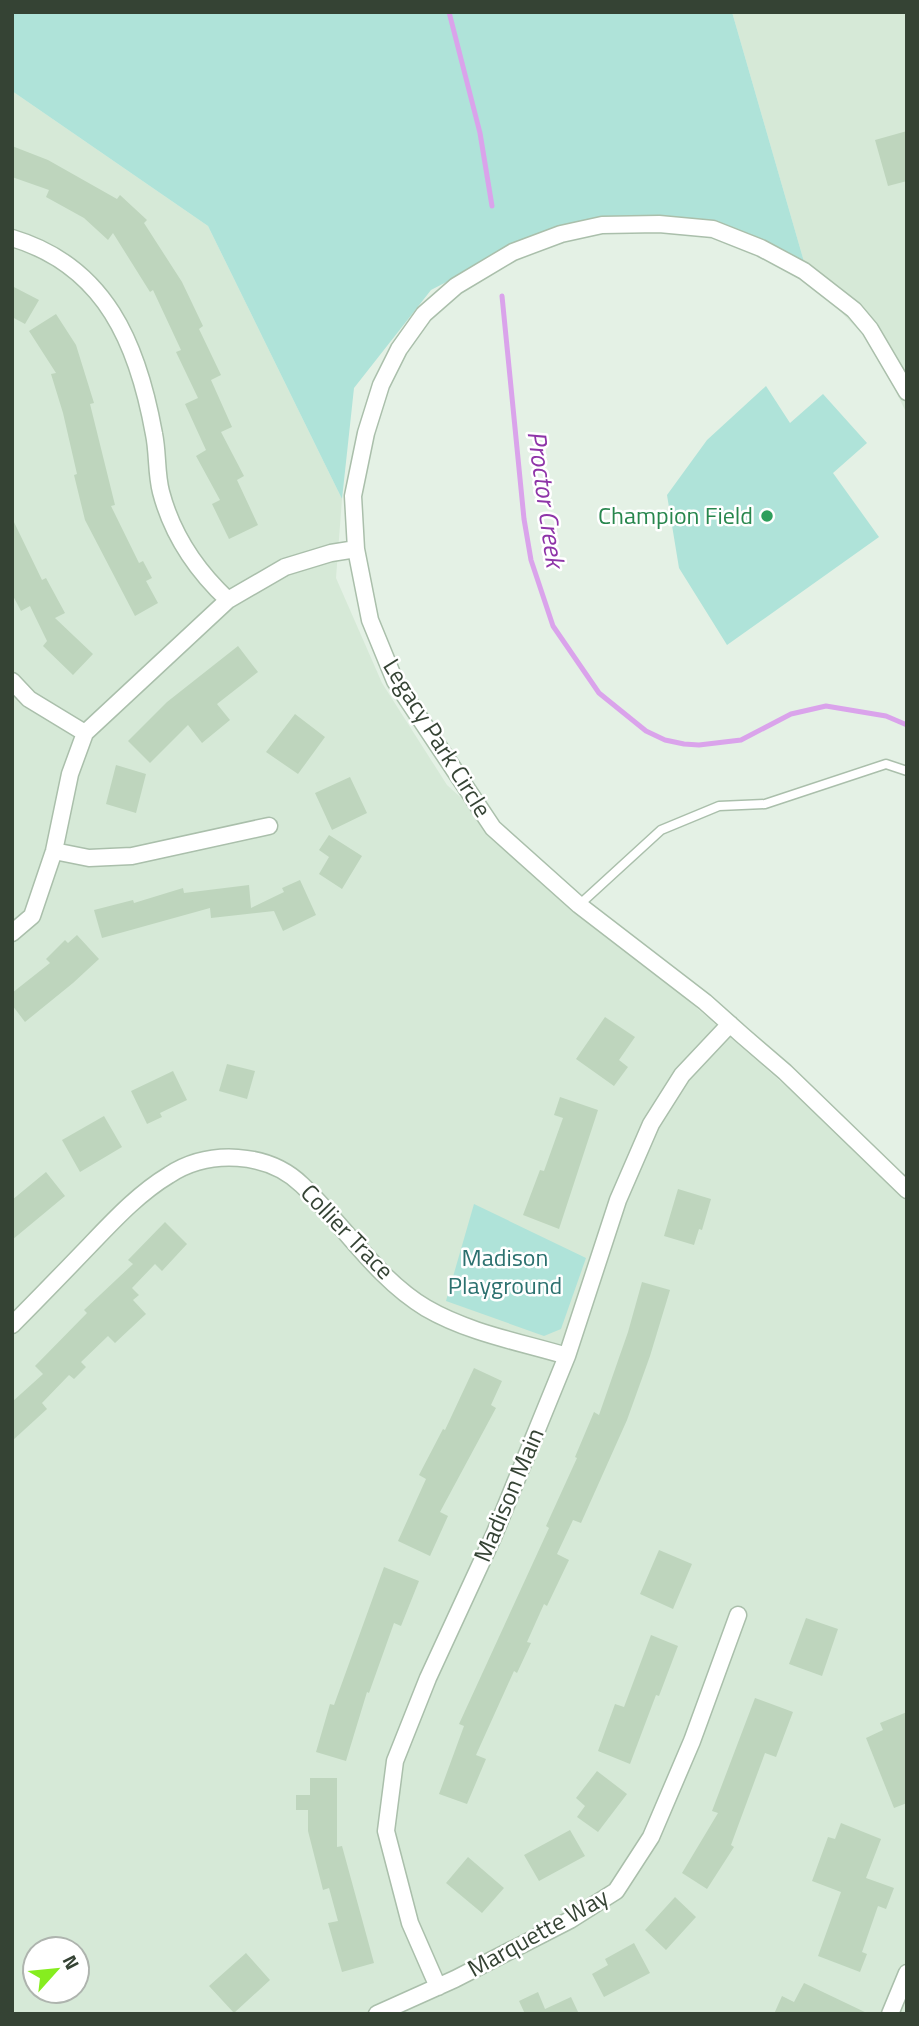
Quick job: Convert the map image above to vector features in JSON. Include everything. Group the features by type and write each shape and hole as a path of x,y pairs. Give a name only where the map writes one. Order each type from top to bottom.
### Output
{"street":[{"name":"Legacy Park Circle","path":"907,392 870,329 854,310 804,271 761,248 713,229 659,224 602,225 561,234 513,252 456,286 425,314 399,349 381,385 366,433 353,496 356,549 370,620 395,681 493,828 579,905 730,1024 785,1072 907,1190"},
{"path":"12,238 54,255 86,279 106,302 122,328 134,353 155,436 157,473 167,512 202,574 228,600"},
{"path":"12,933 32,916 54,851 70,774 85,733 228,600 285,567 331,553 356,549"},
{"path":"12,681 29,699 85,733"},
{"path":"54,851 89,858 132,856 269,826"},
{"name":"Madison Main","path":"438,1987 410,1923 386,1831 395,1761 428,1678 494,1535 567,1356 618,1200 651,1125 682,1075 730,1024"},
{"name":"Collier Trace","path":"12,1325 139,1197 170,1173 191,1165 229,1157 271,1164 300,1182 341,1224 374,1265 425,1307 465,1326 567,1356"},
{"name":"Marquette Way","path":"377,2014 438,1987 570,1920 616,1891 651,1837 692,1741 738,1615"},
{"path":"890,2014 907,1973"}],"lane":[{"path":"579,905 661,830 719,806 765,804 886,764 907,771"}],"shaded area":[{"path":"732,12 907,12 907,414 872,344 809,279"},
{"path":"12,91 208,226 342,499 336,578 382,683 447,785 579,905 907,1192 907,2014 12,2014"}],"green space":[{"path":"12,12 732,12 809,279 729,227 634,219 535,236 431,290 354,388 342,499 208,226 12,91"},
{"name":"Champion Field","path":"766,386 790,423 823,394 867,443 833,473 879,537 727,645 679,568 667,495 707,440"},
{"name":"Madison Playground","path":"474,1204 586,1258 561,1329 544,1336 446,1301"}],"building":[{"path":"907,131 907,181 888,186 875,140"},
{"path":"12,146 48,160 117,199 120,195 147,220 144,223 182,282 203,326 199,329 221,375 211,380 232,427 221,432 244,476 237,480 258,525 229,539 212,504 220,500 196,456 206,450 185,404 198,398 176,352 181,350 153,290 150,292 113,233 108,240 84,218 46,197 49,190 12,177"},
{"path":"12,286 39,300 25,324 12,317"},
{"path":"56,314 76,345 94,403 90,404 115,505 111,506 139,563 143,561 152,578 146,581 158,603 135,616 85,520 63,413 51,374 56,373 29,331"},
{"path":"12,518 42,580 46,578 65,613 55,618 93,654 73,675 43,646 47,641 30,606 21,611 12,594"},
{"path":"238,646 258,672 217,704 230,720 202,743 188,725 150,763 128,741 167,702"},
{"path":"295,714 325,737 298,774 266,752"},
{"path":"116,765 146,774 136,813 106,804"},
{"path":"350,777 367,813 332,830 315,793"},
{"path":"329,835 362,856 342,889 319,874 329,857 319,850"},
{"path":"300,880 316,915 283,931 274,911 211,918 210,908 102,938 94,910 133,900 134,903 183,888 184,893 249,885 251,908 284,892 282,888"},
{"path":"77,935 99,959 25,1022 12,1005 12,993 50,963 46,959 65,940 68,943"},
{"path":"605,1017 635,1037 619,1060 628,1067 614,1086 576,1059"},
{"path":"227,1064 255,1071 247,1099 219,1091"},
{"path":"173,1071 187,1100 160,1113 162,1117 147,1124 131,1091"},
{"path":"560,1097 598,1110 559,1229 523,1215 540,1170 544,1171 563,1118 554,1115"},
{"path":"104,1116 122,1147 80,1172 62,1140"},
{"path":"46,1172 65,1196 12,1240 12,1200"},
{"path":"678,1189 711,1199 702,1230 699,1229 694,1245 664,1236"},
{"path":"165,1222 187,1244 162,1271 155,1264 132,1288 139,1295 133,1300 146,1314 115,1343 108,1336 81,1362 86,1367 74,1379 69,1375 42,1403 47,1409 12,1441 12,1402 43,1374 35,1366 87,1313 84,1310 133,1264 128,1260"},
{"path":"642,1282 670,1290 627,1420 581,1523 573,1520 557,1554 569,1560 547,1606 544,1604 527,1642 531,1643 517,1673 514,1671 476,1755 486,1759 467,1804 439,1794 464,1726 459,1724 549,1528 546,1526 577,1458 575,1457 594,1412 599,1415"},
{"path":"474,1368 502,1381 491,1405 496,1408 440,1512 448,1516 430,1556 398,1541 426,1479 419,1475 443,1429 445,1430"},
{"path":"659,1550 692,1564 673,1609 640,1594"},
{"path":"384,1567 419,1581 401,1626 394,1623 369,1693 367,1692 346,1761 316,1752 330,1704 334,1705"},
{"path":"806,1618 838,1629 822,1676 789,1664"},
{"path":"651,1635 678,1646 630,1764 598,1751 615,1704 624,1707"},
{"path":"755,1698 793,1712 776,1757 765,1753 731,1845 734,1847 707,1889 682,1873 718,1813 712,1811"},
{"path":"907,1712 907,1803 894,1808 866,1738 883,1730 880,1723"},
{"path":"597,1771 627,1794 598,1832 577,1817 585,1806 576,1798"},
{"path":"310,1778 337,1778 337,1847 342,1846 374,1963 342,1972 328,1923 338,1921 329,1888 323,1890 308,1831 308,1810 296,1810 296,1795 310,1795"},
{"path":"841,1823 881,1839 866,1878 894,1888 886,1909 878,1906 862,1952 867,1954 860,1972 818,1956 841,1892 812,1881 828,1837 835,1839"},
{"path":"570,1830 585,1856 539,1881 524,1855"},
{"path":"468,1857 504,1888 482,1913 446,1883"},
{"path":"675,1897 696,1917 666,1950 645,1930"},
{"path":"634,1943 650,1973 604,1997 592,1974 608,1965 605,1959"},
{"path":"246,1953 270,1980 234,2013 209,1986"},
{"path":"804,1983 869,2014 774,2014 782,1996 794,2002"},
{"path":"538,1992 545,2009 571,1997 579,2014 525,2014 519,2001"}],"waterway":[{"name":"Proctor Creek","path":"449,12 480,133 492,206"},
{"name":"Proctor Creek","path":"502,296 524,519 531,560 553,626 599,693 646,731 665,740 684,744 741,740 791,714 826,706 886,716 907,725"}],"place":[{"name":"Champion Field","path":"767,516"}]}
